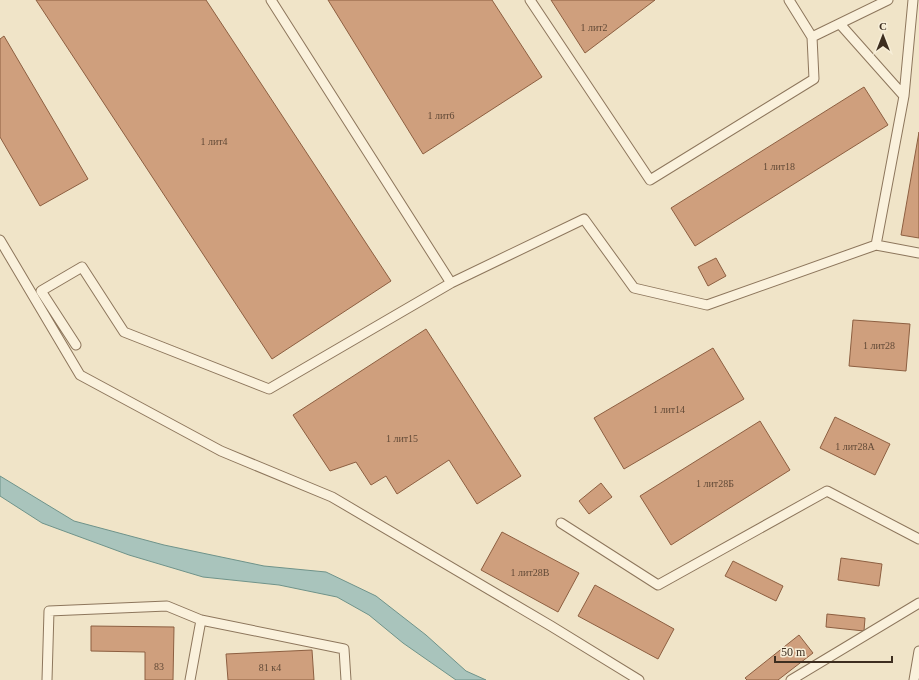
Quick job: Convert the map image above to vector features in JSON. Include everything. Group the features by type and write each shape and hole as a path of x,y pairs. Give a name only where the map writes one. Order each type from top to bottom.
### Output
{"lane":[{"path":"271,0 451,283"},
{"path":"530,0 650,180 814,79 812,37 789,0"},
{"path":"812,37 888,0"},
{"path":"876,245 904,96 913,0"},
{"path":"840,24 904,96"},
{"path":"76,345 41,292 82,267 124,332 269,389 451,283 584,219 634,288 707,305 876,245 919,253"},
{"path":"0,240 80,375 221,451 332,497 551,626 639,680"},
{"path":"561,523 658,585 827,491 919,539"},
{"path":"791,680 919,603"},
{"path":"47,680 49,611 167,606 201,620 344,649 346,680"},
{"path":"190,680 201,620"},
{"path":"914,680 919,651"}],"water":[{"path":"0,476 74,521 164,545 264,566 326,572 376,596 426,635 466,671 486,680 456,680 403,643 369,615 337,597 279,585 203,577 129,555 42,523 0,496"}],"building":[{"path":"36,0 206,0 391,281 272,359"},
{"path":"328,0 492,0 542,77 423,154"},
{"path":"551,0 655,0 585,53"},
{"path":"4,36 88,179 40,206 0,137 0,39"},
{"path":"864,87 888,125 695,246 671,208"},
{"path":"919,132 919,238 901,235"},
{"path":"716,258 726,276 708,286 698,267"},
{"path":"853,320 910,324 906,371 849,366"},
{"path":"426,329 521,476 477,504 449,460 397,494 386,476 371,485 356,462 330,471 293,415"},
{"path":"713,348 744,399 624,469 594,418"},
{"path":"835,417 890,444 875,475 820,448"},
{"path":"760,421 790,470 671,545 640,496"},
{"path":"601,483 612,497 589,514 579,501"},
{"path":"502,532 579,573 558,612 481,570"},
{"path":"841,558 882,564 879,586 838,580"},
{"path":"733,561 783,586 776,601 725,576"},
{"path":"595,585 674,629 658,659 578,616"},
{"path":"827,614 865,618 864,631 826,627"},
{"path":"91,626 174,627 173,680 145,680 145,652 91,651"},
{"path":"799,635 813,653 778,680 747,680 745,678"},
{"path":"312,650 314,680 228,680 226,654"}]}
